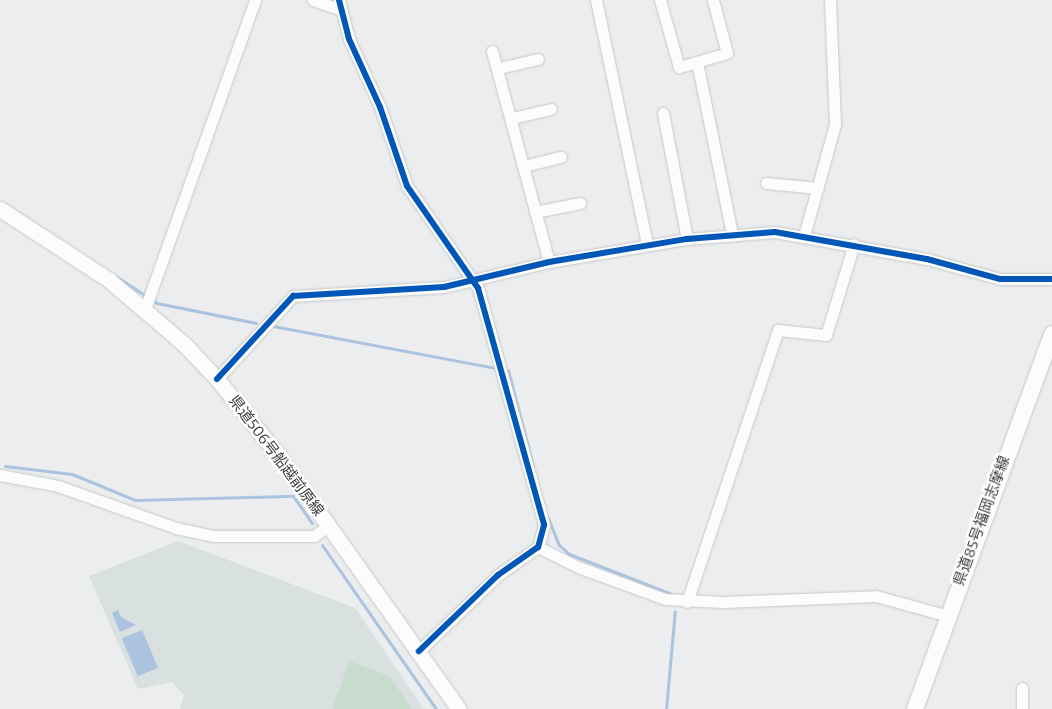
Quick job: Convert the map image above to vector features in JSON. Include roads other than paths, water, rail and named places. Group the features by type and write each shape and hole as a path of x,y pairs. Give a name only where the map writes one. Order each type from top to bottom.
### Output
{"main road":[{"name":"県道506号船越前原線","path":"0,210 109,280 146,309 217,379 328,526 459,709"},
{"name":"県道85号福岡志摩線","path":"915,709 1052,334"}],"street":[{"path":"146,309 255,0"},
{"path":"313,0 339,5 407,186 474,283 496,346 544,526 538,548 498,575 419,651"},
{"path":"596,0 647,244"},
{"path":"660,0 679,67 726,53 713,0"},
{"path":"804,236 835,124 830,0"},
{"path":"492,51 499,68 549,262"},
{"path":"499,68 538,59"},
{"path":"698,62 732,234"},
{"path":"512,118 551,109"},
{"path":"663,113 687,239"},
{"path":"524,166 561,157"},
{"path":"766,182 818,188"},
{"path":"535,212 580,202"},
{"path":"217,379 293,296 474,283 549,262 647,244 687,239 732,234 804,236 854,244 1000,279 1052,279"},
{"path":"687,602 778,330 826,336 854,244"},
{"path":"0,475 58,486 176,528 214,536 314,536 328,526"},
{"path":"538,548 616,583 687,602 876,596 948,616"},
{"path":"1022,688 1022,709"}],"water":[{"path":"118,610 121,617 136,625 120,632 112,613"},
{"path":"142,630 158,668 138,676 122,639"}],"waterway":[{"path":"117,277 157,303 256,323"},
{"path":"273,326 496,368"},
{"path":"508,370 533,466"},
{"path":"5,466 72,474 135,500 293,496 312,523"},
{"path":"548,518 559,545 569,554 672,594"},
{"path":"322,545 436,709"},
{"path":"666,709 675,611"}]}
